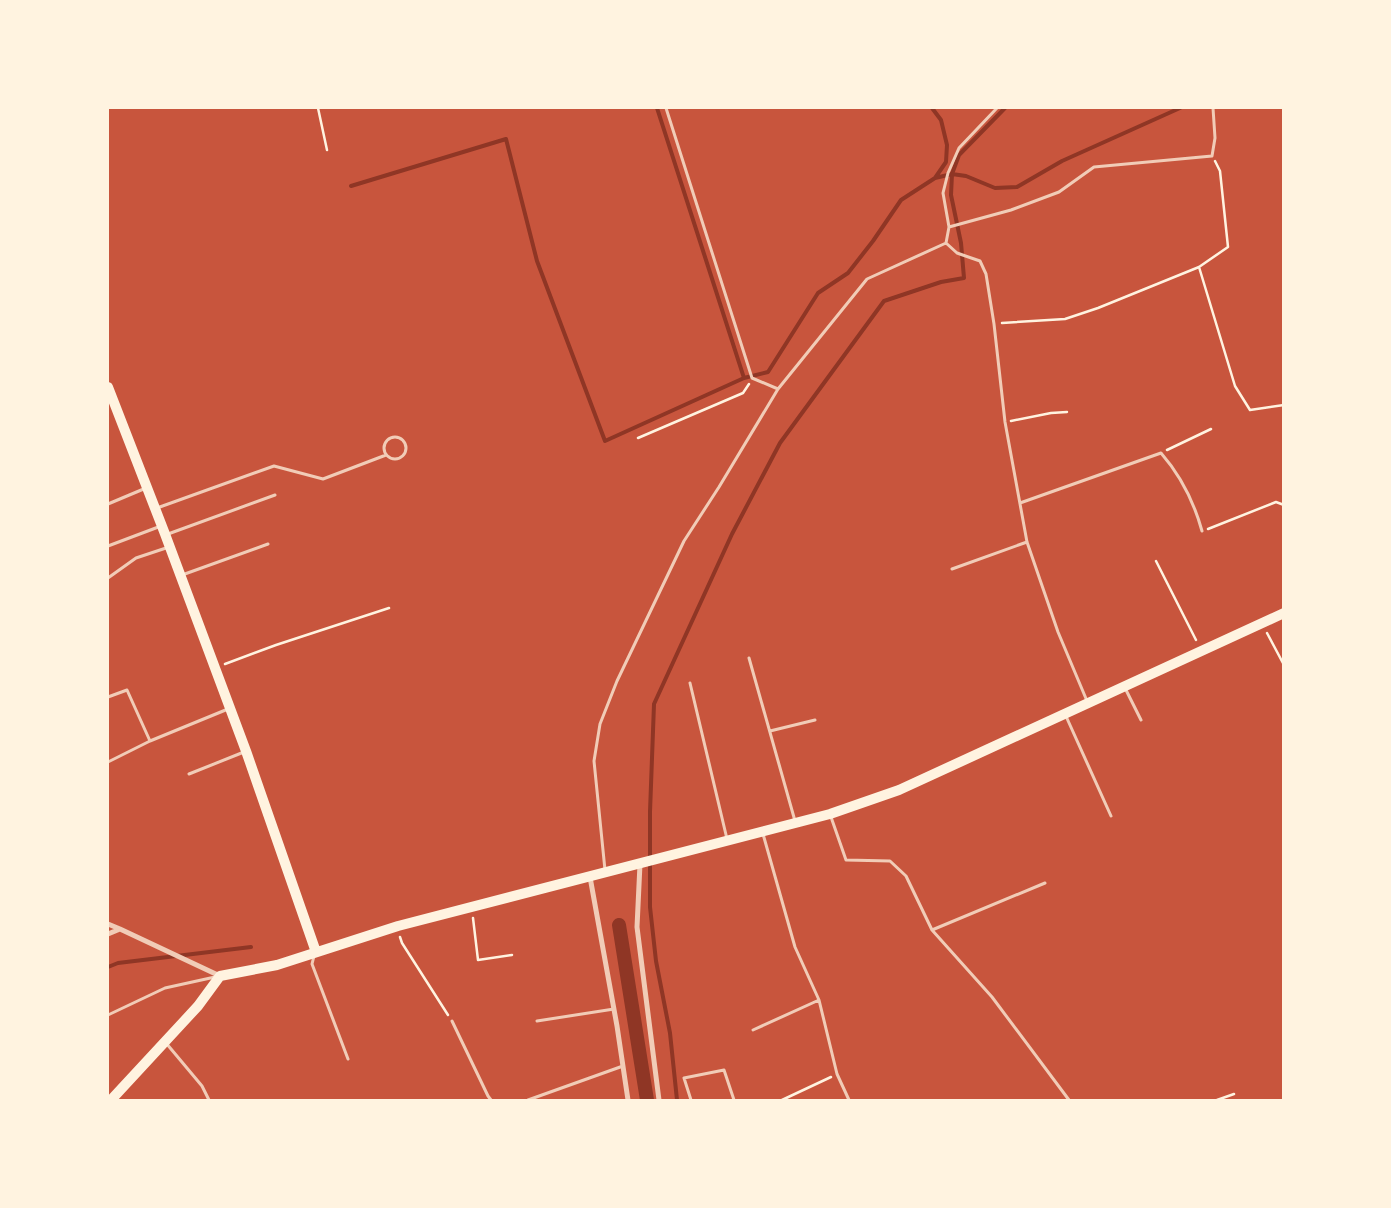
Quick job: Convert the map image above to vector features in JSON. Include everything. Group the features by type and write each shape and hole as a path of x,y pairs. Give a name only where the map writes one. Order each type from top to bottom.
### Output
{"main road":[{"path":"108,387 164,530 246,751 316,952"},
{"path":"111,1100 198,1006 220,976 277,965 398,926 471,906 830,814 899,790 1284,613"}],"street":[{"path":"640,864 637,927 659,1100"},
{"path":"590,877 628,1100"},
{"path":"108,924 220,976"},
{"path":"108,934 120,929"}],"lane":[{"path":"666,108 752,378 778,388"},
{"path":"946,243 949,227 943,192 948,173 959,148 997,108"},
{"path":"949,227 1011,210 1059,192 1094,167 1212,156 1215,138 1214,108"},
{"path":"946,243 957,253 980,261 986,274 994,324 1005,422 1027,542 1058,632 1088,703"},
{"path":"606,872 594,761 600,724 617,681 684,541 719,487 778,388 867,279 946,243"},
{"path":"155,508 274,466 323,480 386,455 394,459 402,456 406,448 402,440 394,436 386,440 383,448 386,455"},
{"path":"1020,502 1162,453 1176,470 1196,511 1202,531"},
{"path":"108,504 146,488"},
{"path":"108,546 275,495"},
{"path":"952,569 1027,542"},
{"path":"180,575 268,544"},
{"path":"108,578 136,558 170,547"},
{"path":"749,658 795,822"},
{"path":"690,683 727,840"},
{"path":"1125,687 1141,720"},
{"path":"108,697 127,690 150,741"},
{"path":"108,762 150,741 230,708"},
{"path":"1065,714 1111,816"},
{"path":"770,731 815,720"},
{"path":"189,774 246,751"},
{"path":"830,814 846,860 890,861 906,876 932,930 992,997 1069,1100"},
{"path":"762,831 795,947 819,1000 837,1074 848,1100"},
{"path":"932,930 1045,884"},
{"path":"316,952 312,964 348,1059"},
{"path":"108,1015 165,988 220,976"},
{"path":"753,1030 819,1000"},
{"path":"537,1021 614,1009"},
{"path":"452,1021 491,1100"},
{"path":"164,1041 202,1086 209,1100"},
{"path":"528,1100 623,1066"},
{"path":"691,1100 684,1078 724,1070 734,1100"}],"path":[{"path":"318,108 328,150"},
{"path":"994,324 1065,319 1098,308 1199,267 1228,247 1220,171 1212,156"},
{"path":"1199,267 1235,386 1250,410 1284,405"},
{"path":"638,438 743,393 752,378"},
{"path":"1005,422 1050,413 1067,412"},
{"path":"1162,453 1212,429"},
{"path":"1202,531 1276,502 1284,506"},
{"path":"1156,561 1202,651"},
{"path":"214,668 276,645 390,608"},
{"path":"1262,623 1284,665"},
{"path":"471,906 478,960 512,956"},
{"path":"398,926 402,943 430,990 452,1021"},
{"path":"782,1100 837,1074"},
{"path":"1217,1100 1234,1094"}],"waterway":[{"path":"657,108 744,378 768,372 818,293 848,273 901,200 935,178 952,174 966,176 995,188 1017,187 1062,161 1180,108"},
{"path":"932,108 941,120 947,145 946,162 935,178"},
{"path":"677,1100 670,1033 656,961 650,907 650,812 654,704 732,534 780,443 884,301 941,282 964,278 961,243 951,195 952,174 959,155 1005,108"},
{"path":"351,186 506,139 537,261 605,441 744,378"},
{"path":"619,925 647,1100"},
{"path":"108,967 118,963 251,947"}]}
